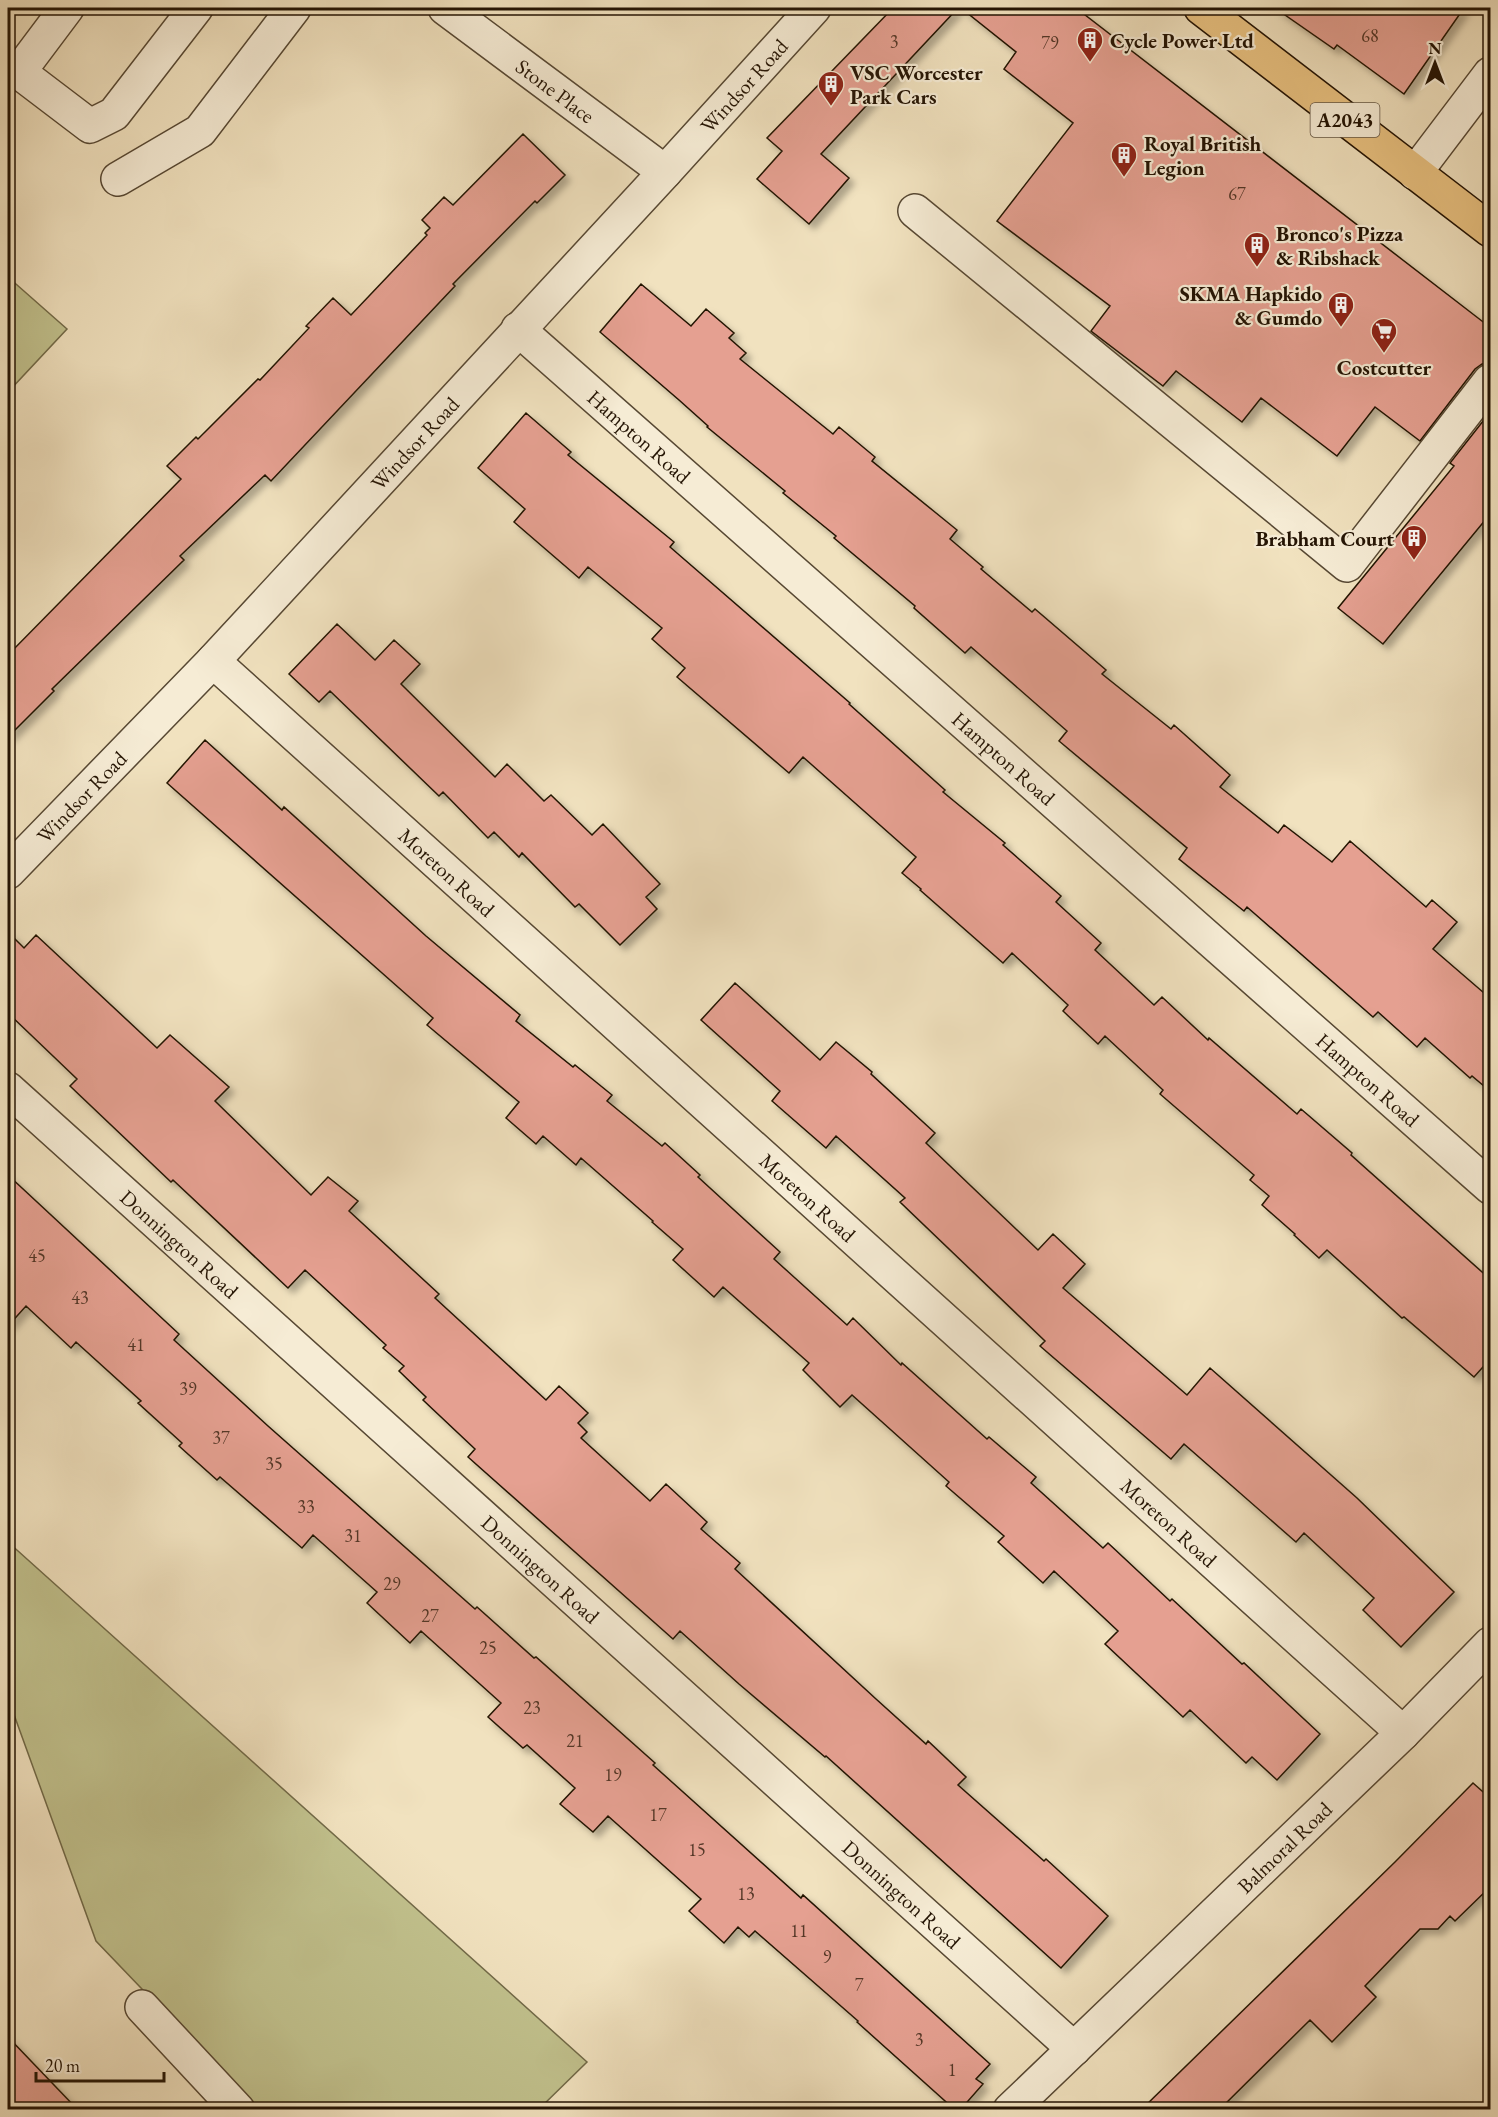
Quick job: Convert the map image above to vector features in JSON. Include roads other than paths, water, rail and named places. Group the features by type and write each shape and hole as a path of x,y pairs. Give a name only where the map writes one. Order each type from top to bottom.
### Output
{"main road":[{"name":"A2043","path":"1200,8 1491,230"}],"street":[{"path":"67,8 19,72 90,126 114,114 196,8"},
{"path":"118,179 200,131 294,8"},
{"name":"Stone Place","path":"445,8 665,172"},
{"name":"Windsor Road","path":"8,872 213,661 814,8"},
{"path":"1415,173 1491,74"},
{"path":"915,211 1347,566 1491,381"},
{"name":"Hampton Road","path":"518,329 1491,1187"},
{"name":"Moreton Road","path":"213,661 1403,1733"},
{"name":"Donnington Road","path":"8,1089 1074,2049"},
{"name":"Balmoral Road","path":"1010,2109 1403,1733 1491,1644"},
{"path":"142,2007 238,2109"}],"place":[{"name":"Cycle Power Ltd","path":"1090,63"},
{"name":"VSC Worcester Park Cars","path":"831,107"},
{"name":"Royal British Legion","path":"1124,178"},
{"name":"Bronco's Pizza & Ribshack","path":"1257,268"},
{"name":"SKMA Hapkido & Gumdo","path":"1341,328"},
{"name":"Costcutter","path":"1384,354"},
{"name":"Brabham Court","path":"1414,561"}]}
